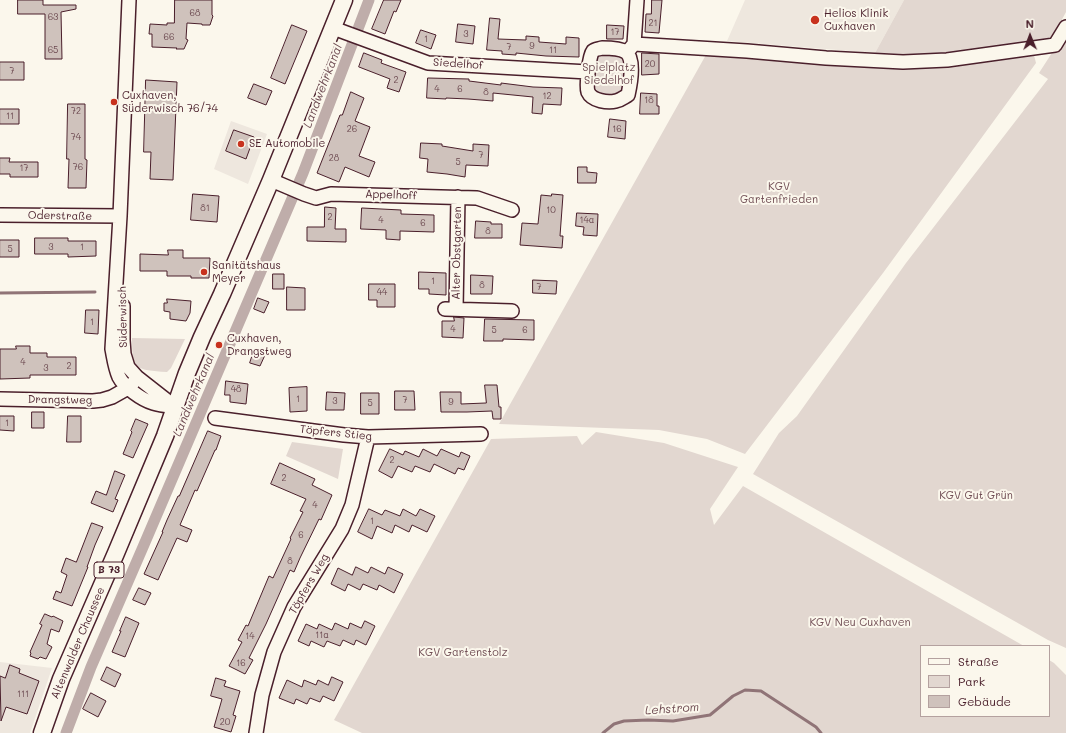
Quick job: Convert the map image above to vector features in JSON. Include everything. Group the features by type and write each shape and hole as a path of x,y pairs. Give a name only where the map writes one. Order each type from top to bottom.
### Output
{"main road":[{"name":"Altenwalder Chaussee","path":"42,733 61,679 119,546 164,436 202,337 271,180 341,30 344,0"}],"street":[{"name":"Süderwisch","path":"129,0 120,216 112,349 114,364 120,378 128,388 145,400 175,407"},
{"path":"637,0 631,48 629,56 631,70 628,95 615,101 596,99 591,96 588,91 588,72 591,54 594,50 602,48 621,50 631,48 747,51 826,58 903,62 947,60 1055,45 1066,27"},
{"name":"Siedelhof","path":"341,30 428,63 588,72"},
{"name":"Appelhoff","path":"271,180 316,198 331,194 477,198 512,210"},
{"name":"Alter Obstgarten","path":"458,197 450,309 512,311"},
{"name":"Oderstraße","path":"0,215 120,216"},
{"name":"Süderwisch","path":"120,216 124,354 128,367 137,377 175,407"},
{"name":"Drangstweg","path":"0,399 102,400 128,388 137,377"},
{"name":"Töpfers Stieg","path":"215,418 368,437 481,434"},
{"name":"Töpfers Weg","path":"256,733 262,695 274,652 294,607 342,529 352,505 368,437"}],"shaded area":[{"name":"Helios Klinik Cuxhaven","path":"745,0 904,0 875,53 727,41"},
{"path":"231,121 267,134 248,184 214,169"},
{"path":"0,662 52,668 30,733 0,733"}],"green space":[{"path":"904,0 1066,0 1066,12 1052,38 984,50 927,55 875,53"},
{"name":"KGV Gut Grün","path":"1066,31 1066,648 1048,640 753,474 779,433 797,416 906,263 1048,79 1039,73"},
{"name":"KGV Gartenfrieden","path":"707,53 904,66 988,62 1034,55 1036,63 883,273 745,454 707,439 659,430 499,424"},
{"name":"Spielplatz Siedelhof","path":"602,54 617,54 624,58 625,85 620,96 605,95 598,93 591,88 596,59"},
{"path":"132,338 185,339 171,368 167,372 142,369 138,366 133,357"},
{"path":"596,432 664,443 738,467 710,509 714,525 743,486 1022,645 920,645 920,717 1050,717 1050,661 1066,675 1066,733 362,733 334,720 491,439 577,436 582,445"},
{"path":"292,442 343,449 338,479 286,456"}],"building":[{"path":"18,0 43,0 43,5 76,5 76,9 61,12 62,59 45,59 45,14 18,14"},
{"path":"175,0 212,0 213,16 210,25 187,23 186,39 188,40 184,49 152,47 152,34 149,34 150,24 167,25 167,23 174,23"},
{"path":"384,0 401,0 396,12 394,11 385,34 372,29"},
{"path":"652,0 662,0 659,33 645,32 646,14 651,14"},
{"path":"490,18 500,19 498,39 526,40 526,36 539,37 539,42 566,44 566,37 579,38 579,57 516,53 516,55 502,54 502,51 487,50"},
{"path":"458,24 475,26 473,44 456,42"},
{"path":"292,25 307,31 285,84 271,78"},
{"path":"607,25 624,26 623,39 607,39"},
{"path":"421,30 436,35 431,49 416,43"},
{"path":"364,53 382,60 381,63 406,72 399,92 387,88 390,79 359,67"},
{"path":"642,53 659,54 659,74 642,75"},
{"path":"0,62 24,62 24,80 0,80"},
{"path":"428,78 469,79 469,81 501,85 501,83 533,87 562,88 561,105 543,104 542,114 532,113 533,97 493,93 493,101 427,98"},
{"path":"146,80 177,82 173,180 150,179 151,152 144,152"},
{"path":"254,84 272,91 266,105 248,98"},
{"path":"351,92 364,98 355,121 370,127 359,156 375,162 369,177 345,167 339,182 317,173 340,115 342,115"},
{"path":"641,93 657,94 659,114 640,114"},
{"path":"68,104 85,104 85,159 87,160 86,188 68,188"},
{"path":"0,109 19,109 19,124 0,124"},
{"path":"610,119 626,121 625,139 608,137"},
{"path":"234,130 254,137 246,159 226,151"},
{"path":"421,143 442,144 442,146 473,151 473,144 489,145 488,166 466,165 465,177 427,172 428,159 420,158"},
{"path":"0,158 10,158 9,162 38,162 38,177 10,177 10,174 0,174"},
{"path":"578,167 587,167 587,172 597,173 596,183 578,183"},
{"path":"193,194 219,196 217,222 191,220"},
{"path":"552,194 563,195 560,236 563,236 562,248 520,245 522,223 538,224 541,195 551,196"},
{"path":"325,207 336,208 335,229 346,229 346,242 307,241 307,227 324,227"},
{"path":"362,208 401,210 401,214 434,215 434,232 400,231 400,240 386,239 386,230 361,229"},
{"path":"577,213 598,214 597,236 583,235 584,227 576,226"},
{"path":"476,221 491,222 491,224 502,224 502,238 475,238"},
{"path":"35,238 68,238 68,241 96,241 96,256 68,257 68,254 35,254"},
{"path":"0,240 19,240 19,257 0,257"},
{"path":"168,250 183,250 183,258 210,258 209,278 167,276 167,271 140,271 140,254 168,255"},
{"path":"419,272 446,273 446,295 429,294 429,289 419,289"},
{"path":"273,274 284,274 284,289 273,289"},
{"path":"471,275 493,276 492,294 471,294"},
{"path":"533,280 557,281 556,294 533,293"},
{"path":"369,284 395,284 395,307 377,307 377,300 369,300"},
{"path":"287,287 305,288 305,310 287,310"},
{"path":"258,298 269,302 264,313 254,309"},
{"path":"167,299 191,301 190,313 186,321 170,319 170,312 164,311 164,303 167,303"},
{"path":"86,310 99,310 98,334 85,333"},
{"path":"454,317 464,318 463,338 442,337 442,321 454,321"},
{"path":"485,319 534,320 534,340 503,339 503,341 484,341"},
{"path":"16,346 30,346 30,353 47,353 47,357 76,357 76,375 30,375 30,378 0,379 0,349 16,349"},
{"path":"254,351 265,355 260,366 250,363"},
{"path":"226,381 248,384 246,404 230,402 230,395 225,395"},
{"path":"485,385 497,385 499,407 501,407 501,419 493,419 492,411 441,412 440,392 461,392 461,404 486,403"},
{"path":"307,387 307,411 290,412 289,388"},
{"path":"395,391 414,391 415,410 395,410"},
{"path":"327,392 345,393 344,410 326,410"},
{"path":"361,393 379,393 379,414 361,414"},
{"path":"32,412 44,412 44,428 32,428"},
{"path":"0,416 14,416 14,431 0,430"},
{"path":"68,416 81,416 81,442 67,442"},
{"path":"136,419 148,424 133,458 123,454"},
{"path":"208,431 221,436 216,450 197,491 195,490 180,525 192,530 187,542 177,538 158,580 144,574"},
{"path":"390,449 403,455 405,451 419,457 423,449 437,456 441,449 459,457 461,452 470,456 464,470 458,468 455,474 434,464 430,472 415,466 412,472 398,466 392,478 379,471"},
{"path":"280,463 315,479 312,485 332,495 294,572 290,570 249,658 253,660 245,674 229,666 242,642 238,640 246,625 248,626 269,576 273,578 303,512 300,511 306,499 271,484"},
{"path":"115,471 125,475 115,499 118,500 113,512 91,503 96,491 106,495"},
{"path":"369,509 382,515 385,510 400,516 403,509 416,516 420,509 435,516 427,532 412,525 409,532 395,525 392,533 377,526 372,539 358,532"},
{"path":"92,523 103,527 72,606 53,599 56,591 61,593 67,575 61,572 66,558 76,562"},
{"path":"356,567 368,573 371,567 385,574 388,567 403,574 394,593 379,585 377,590 363,584 360,590 348,584 345,591 331,584 338,568 352,575"},
{"path":"139,588 151,593 145,605 133,600"},
{"path":"45,614 63,621 59,632 51,629 47,644 52,647 46,659 40,657 38,659 30,656 30,652 42,625 40,624"},
{"path":"126,617 139,623 125,657 112,652"},
{"path":"365,621 375,626 366,645 356,640 354,645 343,640 340,646 327,641 324,647 311,641 309,646 298,641 306,624 317,629 319,624 332,630 335,623 348,629 350,623 361,628"},
{"path":"10,665 20,669 19,673 39,681 27,714 6,707 1,721 0,676 5,678"},
{"path":"107,667 121,674 115,687 101,680"},
{"path":"332,677 343,682 334,701 323,696 320,702 310,698 307,704 296,699 294,704 279,698 287,680 302,687 304,680 316,685 318,680 328,685"},
{"path":"216,678 226,681 224,686 240,691 233,715 236,716 231,732 214,727 222,699 211,696"},
{"path":"91,693 106,701 98,717 83,709"}],"waterway":[{"name":"Landwehrkanal","path":"66,733 91,667 303,173 369,0"},
{"path":"0,293 95,292"},
{"name":"Lehstrom","path":"603,733 614,724 624,721 673,721 710,715 733,696 745,690 761,691 816,727 821,733"}],"place":[{"name":"Helios Klinik Cuxhaven","path":"815,20"},
{"name":"Cuxhaven, Süderwisch 76/74","path":"114,102"},
{"name":"SE Automobile","path":"241,144"},
{"name":"Sanitätshaus Meyer","path":"204,272"},
{"name":"Cuxhaven, Drangstweg","path":"219,345"}],"park label":[{"name":"KGV Neu Cuxhaven","path":"860,623"},
{"name":"KGV Gartenstolz","path":"463,653"}]}
